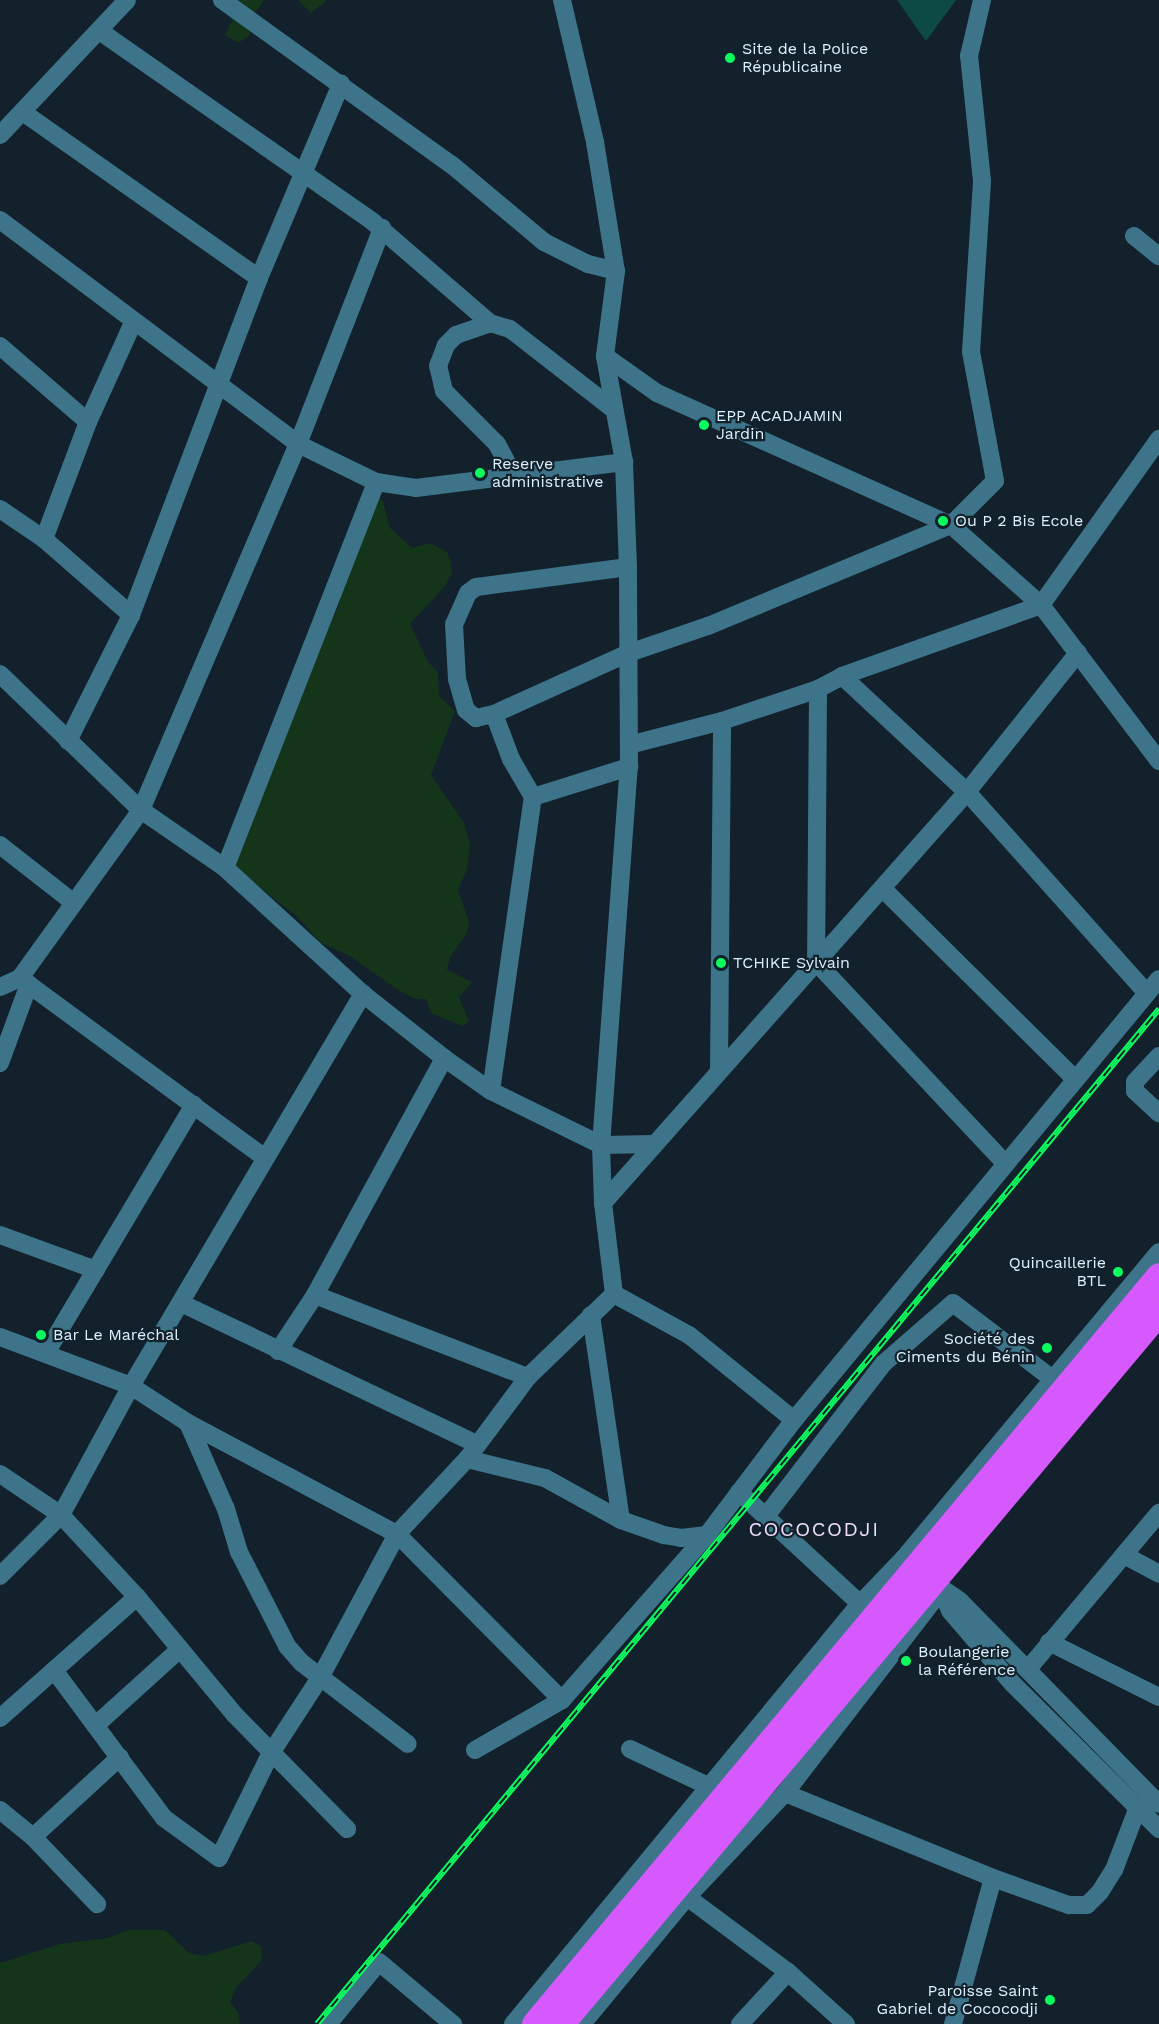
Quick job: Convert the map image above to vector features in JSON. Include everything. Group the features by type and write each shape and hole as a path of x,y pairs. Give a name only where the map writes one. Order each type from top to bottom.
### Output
{"highway":[{"path":"923,1574 1159,1276"},
{"path":"535,2024 874,1616 923,1574 1159,1311"},
{"path":"560,2024 874,1616"}],"street":[{"path":"0,135 101,32 128,0"},
{"path":"222,0 452,165 544,242 578,260 616,271"},
{"path":"562,0 595,142 616,271 605,356 612,408 624,462 628,567 626,654 629,767 601,1145 603,1203 614,1294"},
{"path":"628,567 476,587 468,593 454,624 457,679 471,715 494,714 626,654 708,626 951,525 994,482 995,467 971,352 982,181 969,56 982,0"},
{"path":"101,32 301,174 382,228 490,323 510,329 535,344 612,408"},
{"path":"68,741 131,615 259,278 301,174 341,84"},
{"path":"24,112 259,278"},
{"path":"0,220 133,323 220,384 298,444 376,482 416,488 624,462"},
{"path":"0,1063 25,981 74,903 141,810 298,444 382,228"},
{"path":"1134,236 1159,256"},
{"path":"44,539 88,422 133,323"},
{"path":"490,323 456,335 446,345 439,378 444,391 497,444 514,476"},
{"path":"0,346 88,422"},
{"path":"605,356 657,393 951,525 1041,605 1159,761"},
{"path":"629,745 722,721 1041,605 1159,439"},
{"path":"225,868 376,482"},
{"path":"0,509 44,539 131,615"},
{"path":"603,1203 967,792 1078,653"},
{"path":"0,674 141,810 225,868 363,994 444,1058 491,1091 601,1145 654,1144"},
{"path":"842,676 967,792 1147,993"},
{"path":"818,688 816,962 1006,1164"},
{"path":"491,1091 533,797 511,759 494,714"},
{"path":"719,1071 722,721"},
{"path":"533,797 629,767"},
{"path":"0,845 74,903"},
{"path":"882,888 1075,1079"},
{"path":"475,1750 562,1700 707,1535 794,1420 1159,979"},
{"path":"0,987 25,981 265,1158"},
{"path":"0,1576 61,1515 131,1386 183,1304 265,1158 363,994"},
{"path":"1159,1056 1135,1082 1135,1091 1159,1113"},
{"path":"278,1351 315,1295 444,1058"},
{"path":"46,1353 194,1105"},
{"path":"0,1235 96,1270"},
{"path":"582,2024 687,1897 785,1793 1051,1377 1159,1252"},
{"path":"614,1294 689,1335 794,1420"},
{"path":"54,1670 97,1724 164,1818 219,1858 271,1753 321,1676 397,1534 471,1452 528,1377 614,1294"},
{"path":"315,1295 528,1377"},
{"path":"766,1516 884,1363 953,1303 1051,1377"},
{"path":"183,1304 471,1452 544,1478 621,1520 681,1538 707,1535"},
{"path":"591,1315 621,1520"},
{"path":"513,2024 710,1787 874,1616 923,1574 1159,1332"},
{"path":"0,1336 131,1386 188,1423 397,1534 562,1700"},
{"path":"188,1423 226,1509 238,1552 287,1646 321,1676 408,1744"},
{"path":"0,1474 61,1515 137,1597 271,1753 347,1829"},
{"path":"739,1492 874,1616"},
{"path":"1028,1669 1159,1514"},
{"path":"1124,1556 1159,1574"},
{"path":"923,1574 960,1601 1159,1804"},
{"path":"923,1574 951,1612 1013,1684 1159,1829"},
{"path":"0,1718 137,1597"},
{"path":"1049,1642 1159,1697"},
{"path":"97,1724 180,1649"},
{"path":"630,1749 710,1787"},
{"path":"33,1837 120,1758"},
{"path":"785,1793 993,1878 1069,1905 1087,1905 1114,1870 1138,1808"},
{"path":"0,1810 33,1837 97,1904"},
{"path":"953,2024 993,1878"},
{"path":"687,1897 788,1972 846,2024"},
{"path":"328,2024 379,1962 453,2024"},
{"path":"740,2024 788,1972"}],"shaded area":[{"path":"222,0 264,0 252,18 249,36 238,43 225,35 232,21 231,9"},
{"path":"298,0 326,0 326,1 311,13"},
{"path":"897,0 956,0 926,41"},
{"path":"374,497 383,501 390,528 412,548 430,543 447,552 452,572 445,586 410,624 428,662 438,672 439,696 455,711 431,775 464,823 470,845 467,869 458,890 469,922 467,933 450,957 447,970 472,982 459,997 469,1021 462,1026 431,1013 426,999 416,999 401,992 350,956 321,943 298,917 234,867 297,700 339,605 343,572"},
{"path":"128,1930 165,1930 189,1953 204,1956 252,1941 261,1947 262,1960 235,1989 230,2003 238,2012 240,2024 0,2024 0,1963 60,1944 108,1938"}],"railway":[{"path":"317,2024 1159,1009"}],"place":[{"name":"Site de la Police Républicaine","path":"730,58"},
{"name":"EPP ACADJAMIN Jardin","path":"704,425"},
{"name":"Reserve administrative","path":"480,473"},
{"name":"Ou P 2 Bis Ecole","path":"943,521"},
{"name":"TCHIKE Sylvain","path":"721,963"},
{"name":"Quincaillerie BTL","path":"1118,1272"},
{"name":"Bar Le Maréchal","path":"41,1335"},
{"name":"Société des Ciments du Bénin","path":"1047,1348"},
{"name":"Boulangerie la Référence","path":"906,1661"},
{"name":"Paroisse Saint Gabriel de Cococodji","path":"1050,2000"}],"district":[{"name":"COCOCODJI","path":"814,1529"}]}
